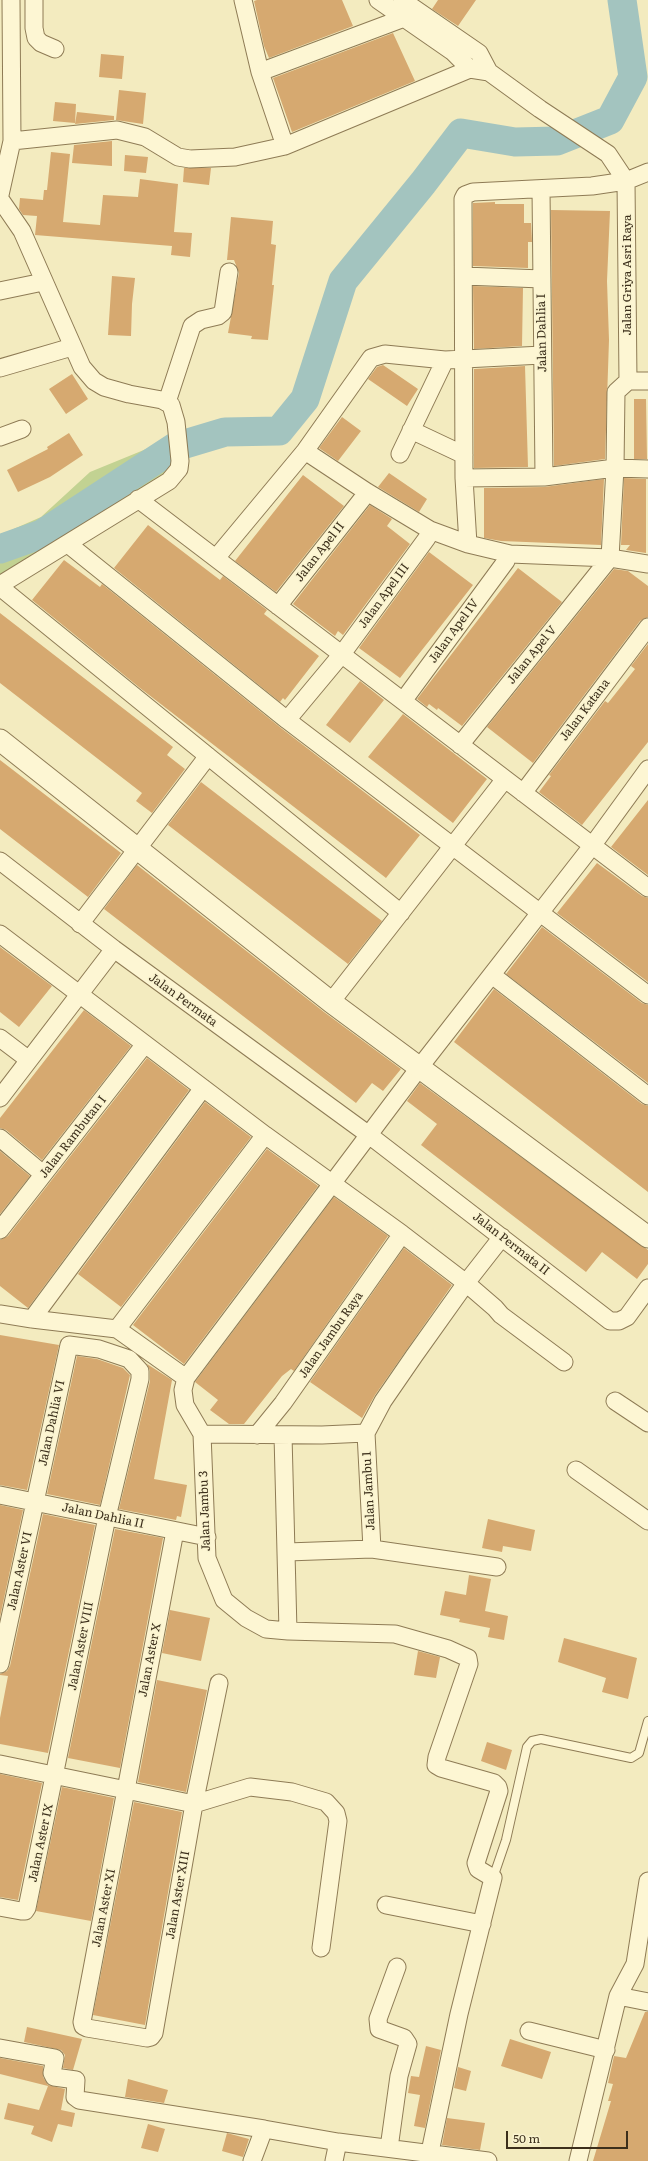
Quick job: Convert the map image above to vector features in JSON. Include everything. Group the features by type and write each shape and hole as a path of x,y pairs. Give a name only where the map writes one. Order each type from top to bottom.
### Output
{"street":[{"path":"0,195 12,141 11,0"},
{"path":"34,0 34,28 36,38 41,43 55,49"},
{"path":"243,0 260,72 285,146"},
{"path":"378,0 453,52 470,69"},
{"path":"402,0 480,53 489,72"},
{"path":"260,72 404,18"},
{"path":"470,69 480,53"},
{"path":"12,141 117,130 127,131 145,137 174,156 190,159 235,157 285,146 470,69 489,72 540,109 608,154 626,181"},
{"path":"468,544 464,478 464,276 462,204 465,195 473,192 592,186 626,181 648,172"},
{"name":"Jalan Griya Asri Raya","path":"626,181 628,380"},
{"name":"Jalan Dahlia I","path":"541,189 544,476"},
{"path":"0,200 22,232 82,367 94,381 104,387 166,402 174,411 180,461 180,469 174,477 0,586 402,913"},
{"path":"166,402 192,326 201,320 218,316 223,312 229,272"},
{"path":"464,276 542,279"},
{"path":"0,291 43,282"},
{"path":"0,368 72,347"},
{"path":"216,558 305,451 371,358 385,354 445,360 542,355"},
{"path":"400,454 445,360"},
{"path":"607,562 615,468 616,392 628,380 648,381"},
{"path":"0,437 22,429"},
{"path":"412,430 464,455"},
{"path":"305,451 430,530 468,544 510,554 648,564"},
{"path":"464,478 544,476 615,468 648,469"},
{"name":"Jalan Apel II","path":"278,606 363,498"},
{"path":"138,499 648,888"},
{"name":"Jalan Apel III","path":"287,720 342,654 427,538"},
{"path":"68,544 287,720 648,995"},
{"name":"Jalan Apel IV","path":"403,701 506,561"},
{"name":"Jalan Apel V","path":"460,744 607,562"},
{"name":"Jalan Katana","path":"523,793 648,627"},
{"path":"0,727 141,845 334,998 548,1156 648,1222"},
{"path":"0,740 141,845"},
{"path":"80,924 208,756"},
{"path":"502,1237 466,1283 383,1401 366,1432 282,1435 202,1434 185,1405 183,1390 186,1378 422,1064 539,912 592,846 648,769"},
{"path":"334,998 402,913 505,779"},
{"name":"Jalan Permata","path":"0,861 80,924 369,1135"},
{"path":"0,934 265,1135 402,1234 466,1283 501,1315 564,1362"},
{"path":"0,1098 114,949"},
{"path":"492,975 648,1096"},
{"path":"0,1038 29,1060"},
{"name":"Jalan Rambutan I","path":"0,1230 145,1044"},
{"path":"32,1319 203,1088"},
{"path":"117,1329 265,1135"},
{"name":"Jalan Permata II","path":"369,1135 610,1321 620,1321 627,1317 648,1288"},
{"path":"0,1138 44,1174"},
{"path":"548,1156 648,1237"},
{"name":"Jalan Jambu Raya","path":"257,1435 283,1403 402,1234"},
{"path":"0,1314 117,1329 186,1378"},
{"name":"Jalan Dahlia VI","path":"35,1502 69,1345"},
{"name":"Jalan Aster VIII","path":"56,1776 107,1517 140,1371 129,1359 98,1350 69,1345"},
{"path":"615,1401 648,1423"},
{"name":"Jalan Jambu 1","path":"366,1432 372,1549"},
{"name":"Jalan Jambu 3","path":"202,1434 207,1558 224,1600 246,1618 266,1628 288,1632 395,1634 448,1649 468,1658 469,1664 437,1757 436,1765 441,1768 494,1783 498,1787 499,1791 476,1862 478,1869 493,1878"},
{"path":"282,1435 287,1552 288,1632"},
{"path":"576,1470 648,1521"},
{"name":"Jalan Dahlia II","path":"0,1495 207,1537"},
{"name":"Jalan Aster VI","path":"0,1664 35,1502"},
{"name":"Jalan Aster X","path":"126,1790 175,1531"},
{"path":"287,1552 372,1549 497,1567"},
{"name":"Jalan Aster XIII","path":"83,2026 87,2028 147,2038 151,2037 154,2033 194,1804 219,1683"},
{"path":"0,1764 194,1804 250,1787 292,1792 326,1802 332,1808 338,1821 321,1948"},
{"name":"Jalan Aster IX","path":"0,1907 25,1911 56,1776"},
{"name":"Jalan Aster XI","path":"83,2026 126,1790"},
{"path":"430,2152 459,2014 493,1878"},
{"path":"578,2161 618,1996 635,1964 647,1889"},
{"path":"386,1905 482,1924"},
{"path":"389,2148 399,2076 408,2044 404,2038 379,2029 378,2019 397,1967"},
{"path":"618,1996 648,2002"},
{"path":"529,2030 606,2050"},
{"path":"0,2048 55,2058 52,2073 54,2077 76,2080 75,2097 79,2100 338,2142 430,2152 449,2158 488,2161"},
{"path":"252,2161 264,2129"},
{"path":"334,2161 338,2142"}],"lane":[{"path":"493,1878 506,1840 527,1747 532,1741 541,1739 630,1758 639,1753 648,1721"}],"green space":[{"path":"178,436 179,469 0,585 0,535 41,517 90,472"}],"building":[{"path":"342,0 353,26 269,58 264,46 254,1"},
{"path":"438,0 476,0 458,26 432,9"},
{"path":"393,33 415,81 292,132 273,78"},
{"path":"101,54 124,56 122,79 99,77"},
{"path":"119,90 146,93 143,124 116,120"},
{"path":"55,102 76,104 75,123 53,121"},
{"path":"77,112 114,116 114,120 75,124"},
{"path":"112,141 112,166 72,163 74,145"},
{"path":"51,152 70,154 63,222 100,225 103,195 138,197 140,179 178,184 174,232 192,233 190,257 171,255 172,246 35,235 37,216 23,215 19,209 20,198 43,200 44,190 47,190"},
{"path":"125,155 148,157 146,173 124,171"},
{"path":"184,168 211,168 209,185 183,182"},
{"path":"495,202 495,204 524,204 524,223 531,223 532,242 528,242 528,268 473,266 473,203"},
{"path":"551,210 610,211 607,281 609,340 605,459 554,466"},
{"path":"231,217 273,221 271,244 276,245 272,285 274,285 268,340 251,339 252,336 228,333 239,273 234,260 227,260"},
{"path":"112,276 135,278 132,304 131,336 108,335"},
{"path":"473,286 523,288 522,346 474,349"},
{"path":"383,365 418,389 407,406 368,379 377,367"},
{"path":"525,366 528,467 474,468 474,369"},
{"path":"72,374 88,399 66,414 49,389"},
{"path":"634,399 646,399 647,459 634,459"},
{"path":"342,417 361,431 338,461 319,448"},
{"path":"69,433 83,455 50,477 18,492 7,470 48,449 47,447"},
{"path":"389,473 427,499 419,512 378,487"},
{"path":"303,475 344,506 276,592 235,561"},
{"path":"624,478 646,479 646,553 626,550 630,545 621,545"},
{"path":"604,479 601,545 501,541 484,538 484,488 544,487"},
{"path":"370,505 392,519 387,526 410,544 343,635 338,631 335,636 293,604"},
{"path":"148,525 220,580 223,576 267,610 264,614 319,656 285,700 283,698 280,702 114,568"},
{"path":"429,552 473,585 400,678 359,648"},
{"path":"64,560 100,587 102,584 281,728 420,835 386,878 140,688 32,600"},
{"path":"518,568 562,602 462,726 438,708 437,710 429,704 427,707 417,699"},
{"path":"614,569 628,571 648,586 648,617 640,621 533,763 487,727"},
{"path":"0,613 173,747 167,755 185,769 152,813 136,801 142,793 0,683"},
{"path":"648,644 648,742 582,825 539,792 551,776 549,775 605,701 608,703 635,669 631,666"},
{"path":"360,681 384,700 350,743 326,725"},
{"path":"403,714 487,779 453,823 368,757"},
{"path":"0,760 121,853 88,897 0,829"},
{"path":"201,782 382,921 348,964 168,825"},
{"path":"648,800 648,875 611,847"},
{"path":"597,863 642,896 648,898 648,982 557,913"},
{"path":"137,865 324,1012 401,1069 383,1091 372,1083 356,1103 104,909"},
{"path":"542,927 642,1003 648,1005 648,1083 506,974"},
{"path":"0,947 52,986 19,1027 0,1012"},
{"path":"494,989 642,1104 648,1106 648,1192 454,1042"},
{"path":"84,1010 131,1046 42,1160 6,1130 0,1128 0,1118"},
{"path":"147,1058 189,1090 28,1308 0,1286 0,1240 8,1236"},
{"path":"420,1083 648,1250 648,1264 637,1279 602,1252 586,1272 421,1145 437,1124 407,1101"},
{"path":"205,1102 251,1137 121,1307 78,1274"},
{"path":"267,1149 318,1186 184,1364 133,1325"},
{"path":"0,1151 30,1176 0,1214"},
{"path":"334,1197 388,1236 294,1371 291,1369 282,1376 244,1424 229,1424 210,1410 218,1400 195,1382"},
{"path":"404,1248 452,1285 375,1395 362,1418 310,1382"},
{"path":"0,1335 59,1345 27,1490 0,1485"},
{"path":"77,1356 97,1359 123,1368 130,1375 100,1505 47,1494"},
{"path":"147,1364 172,1380 154,1479 187,1485 181,1517 177,1516 176,1520 119,1509 150,1381 150,1371"},
{"path":"0,1505 23,1510 0,1617"},
{"path":"43,1514 95,1525 48,1753 0,1744 0,1718 8,1676 0,1674 7,1671 10,1666"},
{"path":"488,1519 535,1530 531,1551 503,1546 502,1552 482,1548"},
{"path":"115,1529 163,1538 120,1768 68,1758"},
{"path":"469,1575 491,1579 485,1611 508,1616 504,1640 488,1637 490,1628 459,1622 460,1619 440,1615 445,1591 466,1595"},
{"path":"170,1610 210,1618 201,1661 162,1653"},
{"path":"564,1638 637,1658 628,1699 602,1692 606,1678 558,1662"},
{"path":"418,1651 440,1657 436,1678 414,1675"},
{"path":"157,1680 207,1690 186,1792 138,1782"},
{"path":"487,1742 512,1750 506,1770 481,1761"},
{"path":"0,1774 42,1783 18,1900 0,1897"},
{"path":"62,1787 114,1798 91,1921 36,1911"},
{"path":"134,1802 182,1812 145,2025 93,2015"},
{"path":"645,2012 648,2012 648,2161 593,2161 611,2101 608,2101 613,2084 608,2083 614,2056 626,2058"},
{"path":"27,2027 82,2039 73,2070 63,2068 65,2055 61,2050 24,2042"},
{"path":"510,2039 551,2052 542,2079 501,2066"},
{"path":"426,2046 441,2050 425,2128 414,2126 420,2095 408,2093 411,2076 419,2077"},
{"path":"0,2058 43,2066 43,2077 48,2085 65,2089 61,2110 75,2113 72,2127 58,2124 52,2142 31,2134 34,2126 4,2119 8,2103 39,2110 48,2086 0,2074"},
{"path":"458,2067 471,2071 466,2091 454,2088"},
{"path":"128,2079 168,2090 164,2103 125,2097"},
{"path":"447,2118 485,2123 480,2150 442,2145"},
{"path":"148,2124 165,2129 158,2152 141,2148"},
{"path":"227,2133 249,2139 243,2157 222,2151"}],"waterway":[{"path":"0,549 42,534 175,447 225,432 279,431 305,399 343,281 423,183 461,133 515,142 557,141 610,120 633,77 622,0"}]}
